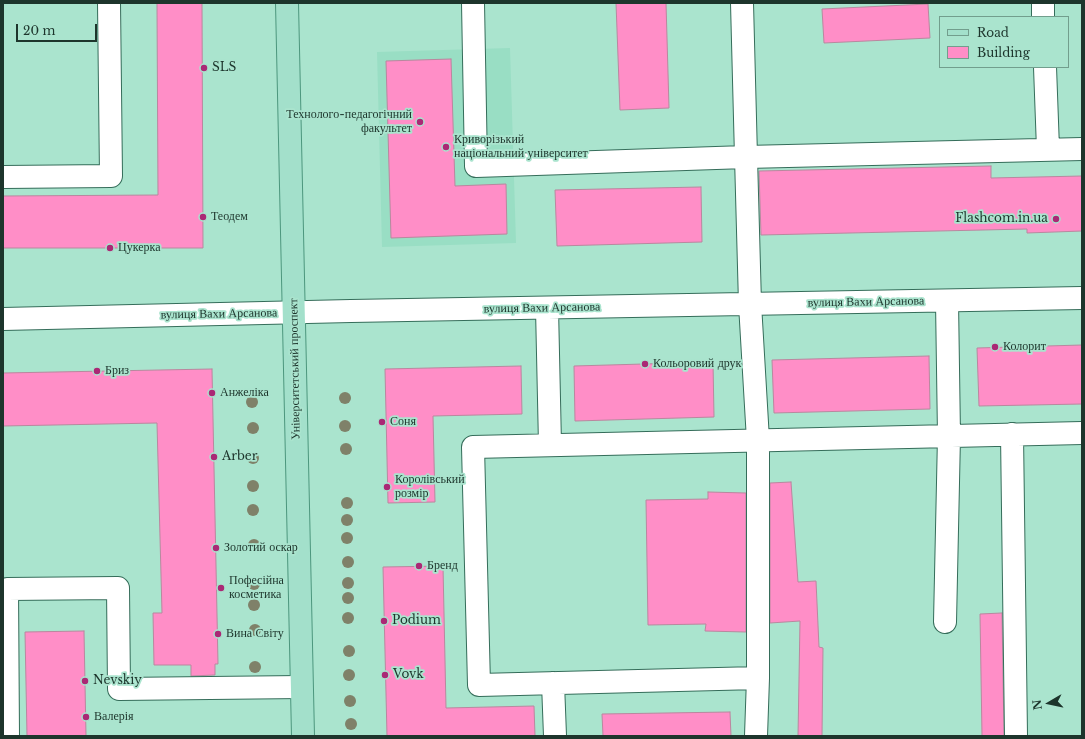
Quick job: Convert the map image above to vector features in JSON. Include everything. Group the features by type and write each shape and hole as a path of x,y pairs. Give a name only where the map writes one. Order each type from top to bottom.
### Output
{"main road":[{"name":"Університетський проспект","path":"287,3 303,736"}],"street":[{"path":"3,177 111,176 109,3"},
{"path":"473,3 476,166 746,157 1082,149"},
{"path":"742,3 750,304 758,440 758,678 756,736"},
{"path":"1043,3 1044,16"},
{"path":"1045,68 1048,149"},
{"name":"вулиця Вахи Арсанова","path":"3,319 294,312 1082,298"},
{"path":"945,622 949,436 947,301"},
{"path":"547,308 550,445"},
{"path":"758,678 479,685 473,447 1082,433"},
{"path":"1012,434 1016,736"},
{"path":"8,736 5,589 118,588 119,689 302,687"},
{"path":"553,683 555,736"}],"shaded area":[{"name":"Криворізький національний університет","path":"510,48 516,243 382,247 377,52"}],"building":[{"path":"157,3 202,3 203,248 3,248 3,196 158,195"},
{"path":"616,3 666,3 669,108 620,110"},
{"path":"928,4 930,38 824,43 822,9"},
{"name":"Технолого-педагогічний факультет","path":"451,59 455,186 506,184 507,234 391,238 386,61"},
{"path":"991,166 991,178 1082,176 1082,231 1027,233 1027,229 761,235 759,171"},
{"path":"701,187 702,242 557,246 555,190"},
{"path":"1082,345 1082,404 979,406 977,348"},
{"path":"929,356 930,409 774,413 772,360"},
{"path":"713,362 714,417 575,421 574,366"},
{"path":"521,366 522,414 433,416 435,502 388,503 385,369"},
{"path":"212,369 218,664 215,664 215,675 191,676 191,665 154,665 153,613 162,613 157,423 3,426 3,373"},
{"path":"791,482 798,582 816,581 819,647 823,648 822,736 798,736 800,621 770,623 770,483"},
{"path":"708,492 746,493 746,632 705,631 706,624 648,625 646,500 708,499"},
{"path":"443,566 446,708 534,706 535,736 387,736 383,567"},
{"path":"1002,613 1004,736 982,736 980,614"},
{"path":"84,631 86,736 27,736 25,632"},
{"path":"730,712 731,736 603,736 602,714"}],"place":[{"name":"SLS","path":"204,68"},
{"name":"Технолого-педагогічний факультет","path":"420,122"},
{"name":"Криворізький національний університет","path":"446,147"},
{"name":"Теодем","path":"203,217"},
{"name":"Flashcom.in.ua","path":"1056,219"},
{"name":"Цукерка","path":"110,248"},
{"name":"Колорит","path":"995,347"},
{"name":"Кольоровий друк","path":"645,364"},
{"name":"Бриз","path":"97,371"},
{"name":"Анжеліка","path":"212,393"},
{"name":"Соня","path":"382,422"},
{"name":"Arber","path":"214,457"},
{"name":"Королівський розмір","path":"387,487"},
{"name":"Золотий оскар","path":"216,548"},
{"name":"Бренд","path":"419,566"},
{"name":"Пофесійна косметика","path":"221,588"},
{"name":"Podium","path":"384,621"},
{"name":"Вина Світу","path":"218,634"},
{"name":"Vovk","path":"385,675"},
{"name":"Nevskiy","path":"85,681"},
{"name":"Валерія","path":"86,717"}]}
